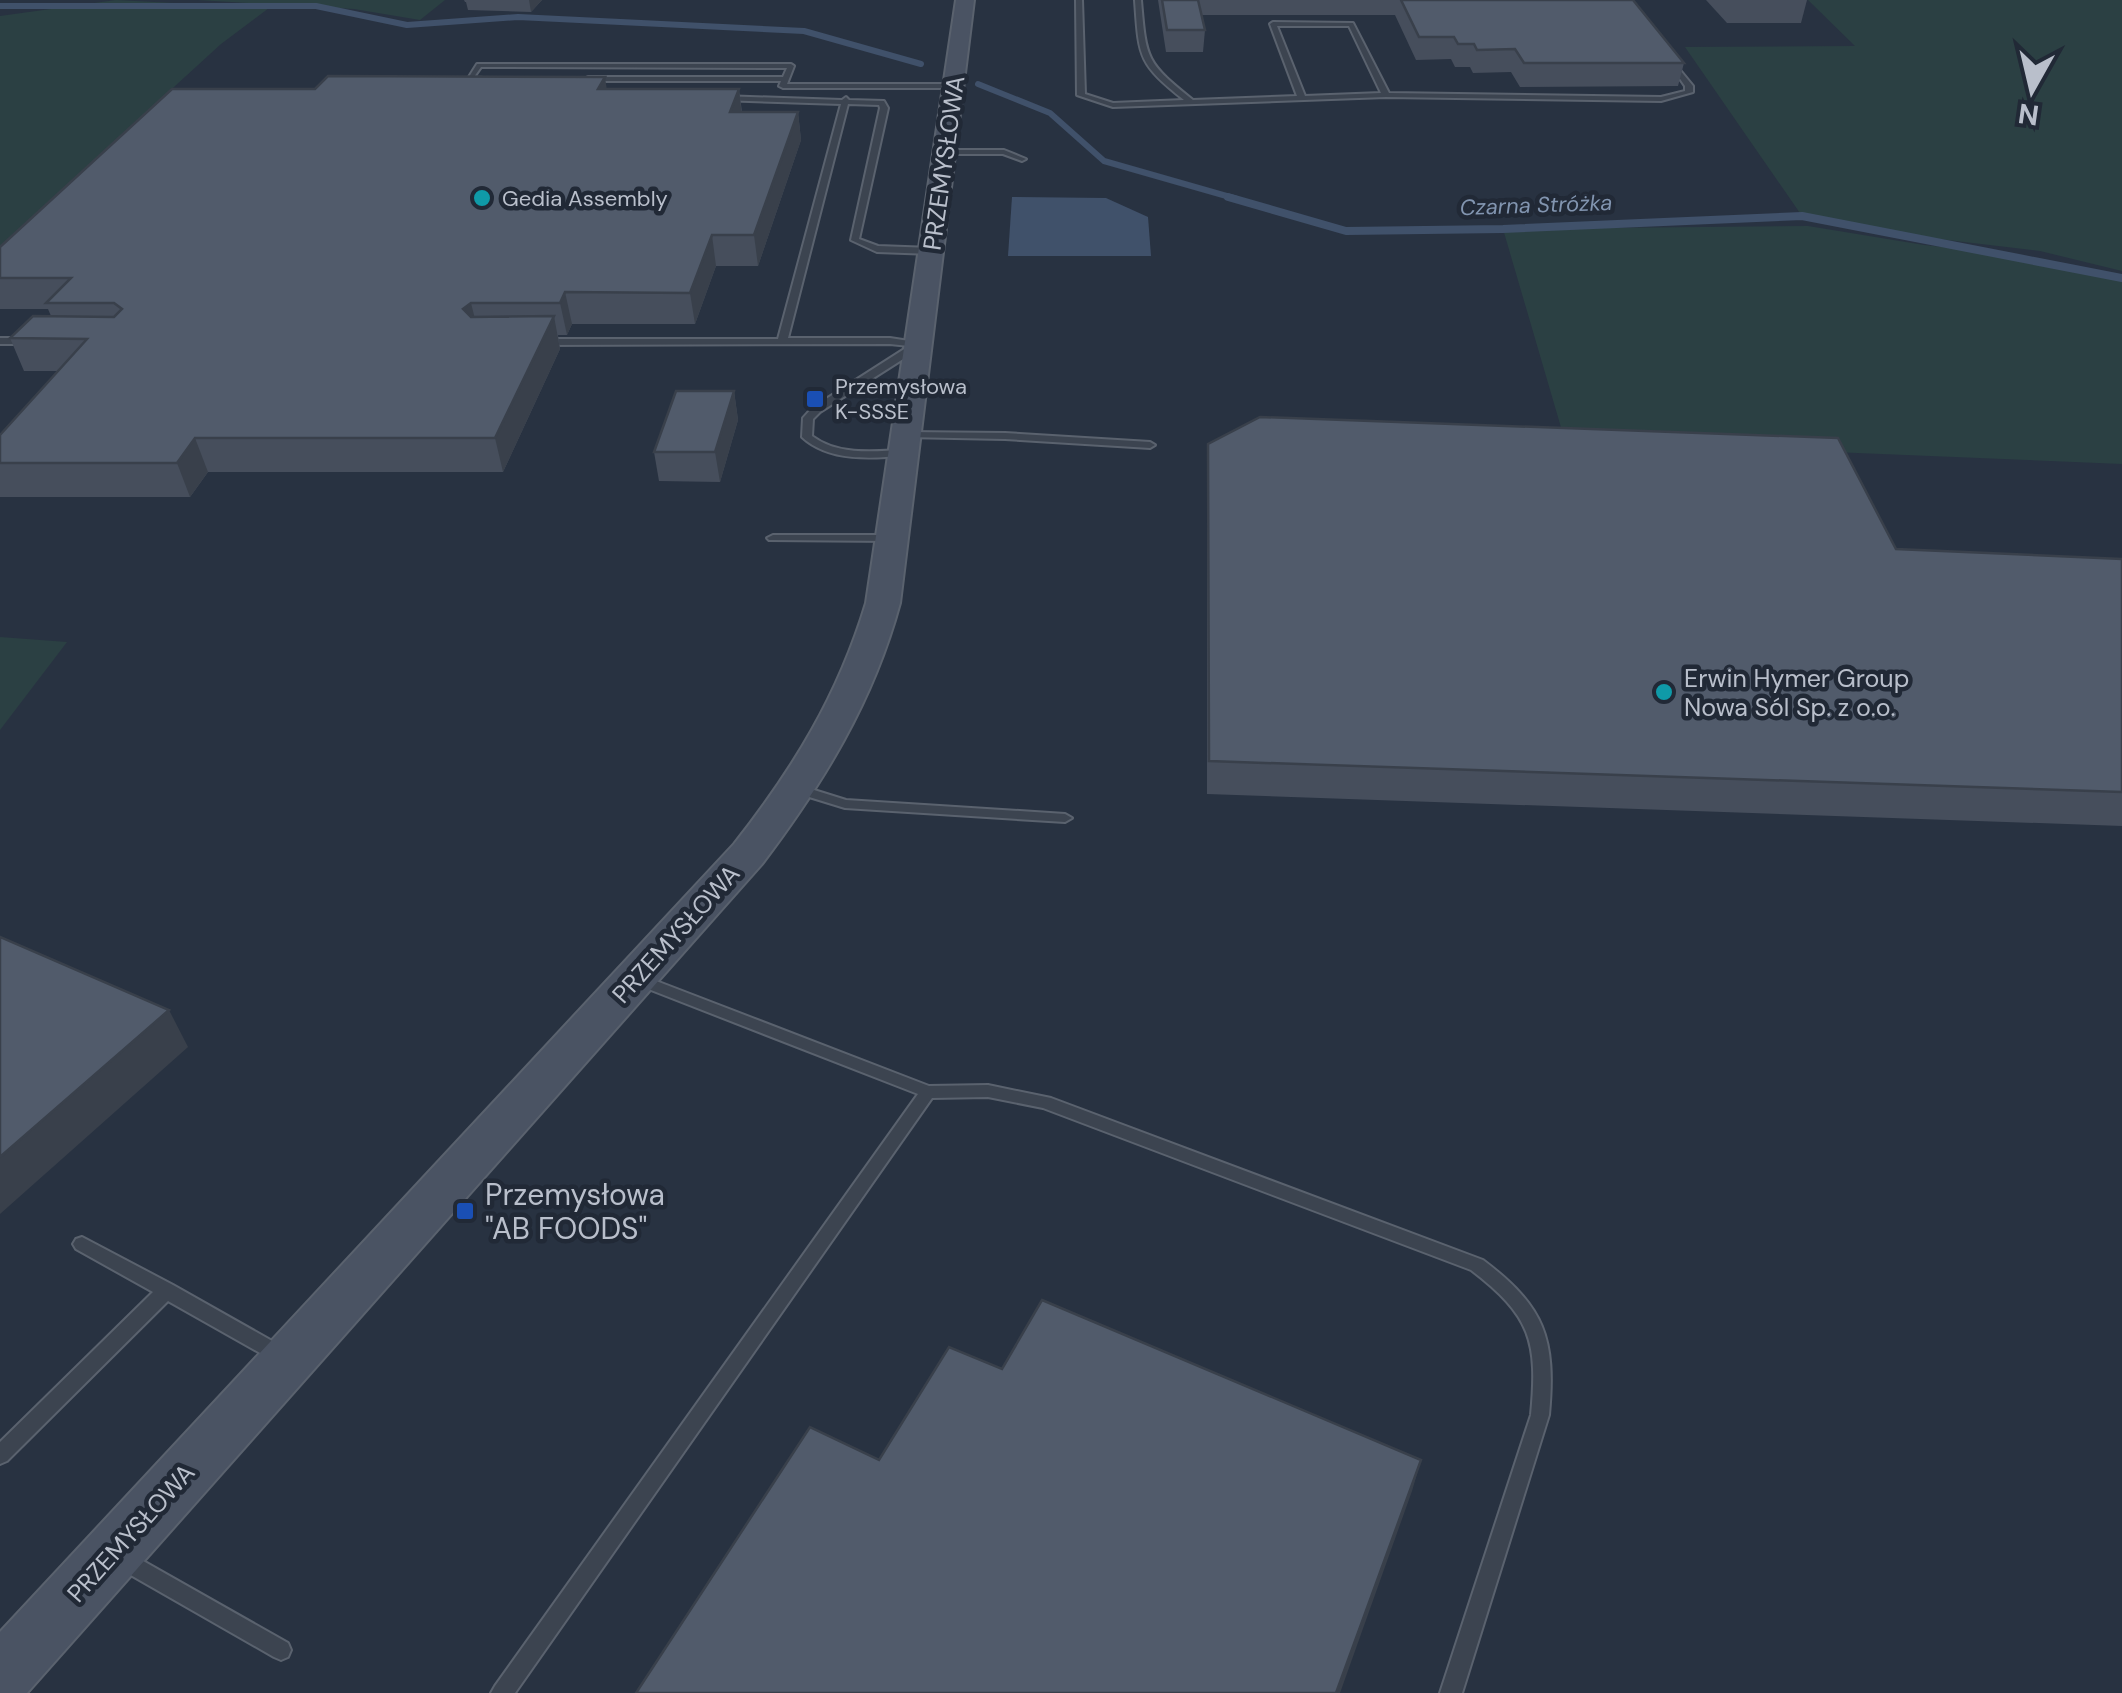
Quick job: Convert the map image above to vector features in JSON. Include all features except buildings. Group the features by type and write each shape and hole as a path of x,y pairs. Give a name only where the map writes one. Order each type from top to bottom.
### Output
{"street":[{"name":"PRZEMYSŁOWA","path":"0,1681 748,854 798,789 848,710 883,603 965,0"}],"lane":[{"path":"1079,0 1081,96 1113,105 1386,95 1628,100 1689,92 1690,86 1668,58"},
{"path":"1138,0 1143,58 1148,67 1192,103"},
{"path":"1300,96 1273,24 1351,24 1386,95"},
{"path":"489,79 469,79 479,66 791,66 783,86 954,86"},
{"path":"568,79 786,79"},
{"path":"710,98 868,100 884,108 856,240 877,249 932,251"},
{"path":"782,342 846,100"},
{"path":"945,152 1004,152 1022,160"},
{"path":"0,341 36,342"},
{"path":"536,342 890,341 919,345"},
{"path":"919,345 816,410 806,428 806,437 815,445 834,451 1005,436 1150,446"},
{"path":"773,538 893,538"},
{"path":"798,789 845,804 1065,818"},
{"path":"636,978 928,1092 988,1091 1045,1102 1477,1266 1512,1290 1534,1324 1545,1370 1540,1414 1451,1693"},
{"path":"502,1693 928,1092"},
{"path":"82,1244 289,1360"},
{"path":"0,1455 167,1290"},
{"path":"112,1554 282,1650"},
{"path":"0,1681 14,1693"}],"green space":[{"path":"116,0 269,8 221,44 0,246 0,16"},
{"path":"197,0 445,0 420,20 354,9"},
{"path":"1808,0 2122,0 2122,271 2040,251 1922,237 1802,216 1685,47 1855,46"},
{"path":"1808,226 1924,245 2027,256 2122,279 2122,464 1565,441 1503,229"},
{"path":"0,637 67,642 0,730"}],"water":[{"path":"1012,197 1106,198 1148,217 1151,256 1008,256"}],"waterway":[{"name":"Czarna Stróżka","path":"0,6 316,6 407,25 518,17 804,31 921,64"},
{"name":"Czarna Stróżka","path":"978,84 1050,113 1104,161 1237,199"},
{"name":"Czarna Stróżka","path":"1228,197 1346,231 1503,229 1802,216 2122,278"}],"place":[{"name":"Gedia Assembly","path":"482,198"},
{"name":"Przemysłowa K-SSSE","path":"815,399"},
{"name":"Erwin Hymer Group Nowa Sól Sp. z o.o.","path":"1664,692"},
{"name":"Przemysłowa \"AB FOODS\"","path":"465,1211"}]}
